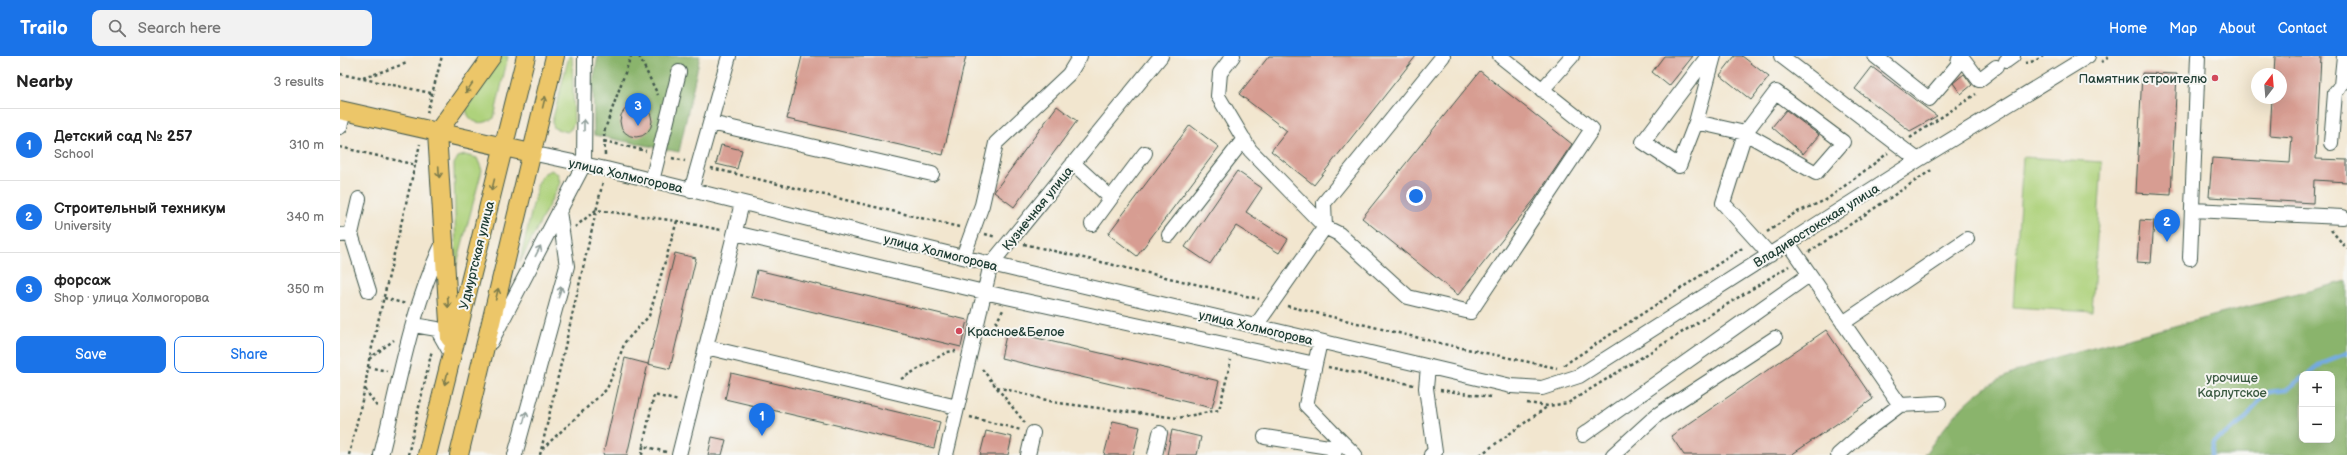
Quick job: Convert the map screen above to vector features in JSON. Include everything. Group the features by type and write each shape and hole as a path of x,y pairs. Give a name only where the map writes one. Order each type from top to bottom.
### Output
{"main road":[{"name":"Удмуртская улица","path":"427,455 502,147 526,56"},
{"path":"459,455 555,56"},
{"path":"452,355 443,243 437,133 490,57"},
{"name":"улица Холмогорова","path":"341,116 437,133 531,153"}],"street":[{"path":"481,360 584,164 585,56"},
{"path":"691,191 700,165 729,56"},
{"path":"963,258 974,230 996,143 1069,74 1080,56"},
{"name":"Кузнечная улица","path":"946,455 991,264 1161,56"},
{"path":"1233,56 1220,72 1218,96 1250,150 1325,228 1338,234 1408,297 1470,312 1592,129 1500,56"},
{"path":"1256,327 1325,228 1324,203 1443,56"},
{"path":"1542,90 1572,56"},
{"path":"1708,56 1643,142 1679,166 1696,122 1714,56"},
{"path":"1782,56 1918,160"},
{"path":"1875,56 1929,99 1957,66 1960,56"},
{"path":"1960,56 1978,80 2009,62"},
{"name":"Владивостокская улица","path":"1542,388 1579,376 1918,160 2088,56"},
{"path":"2190,258 2198,56"},
{"path":"2330,143 2335,94 2341,85 2344,56"},
{"path":"652,181 679,72"},
{"path":"1696,122 1745,133 1816,174 1843,142 1776,92 1745,133 1723,203 1770,255"},
{"path":"711,123 932,174"},
{"path":"1169,236 1244,139"},
{"path":"1092,224 1144,152"},
{"name":"улица Холмогорова","path":"531,153 584,164 963,258 1320,342 1511,386 1542,388"},
{"path":"1073,163 1111,198"},
{"path":"359,199 345,235 369,291"},
{"path":"679,455 742,203"},
{"path":"2192,210 2343,217"},
{"path":"515,455 567,266 559,211"},
{"path":"735,233 984,292 1010,296 1316,364"},
{"path":"1844,323 1967,239"},
{"path":"381,455 414,325 417,307 429,274 443,243"},
{"path":"1788,243 1900,405"},
{"path":"1583,435 1810,275"},
{"path":"414,325 437,329 452,355"},
{"path":"1613,455 1657,415 1775,338"},
{"path":"1320,342 1306,405 1336,447"},
{"path":"706,347 957,406"},
{"path":"1428,367 1426,388 1435,454"},
{"path":"1838,455 1864,432 1900,405 1939,402"},
{"path":"1028,455 1033,433"},
{"path":"1155,455 1160,433"},
{"path":"1265,437 1336,447 1355,455"}],"path":[{"path":"340,74 431,93 442,56"},
{"path":"617,90 631,56"},
{"path":"639,56 668,115"},
{"path":"2009,62 2035,62 2043,56"},
{"path":"362,78 407,63"},
{"path":"604,141 974,230 1010,241 1273,302 1448,345 1558,369 1795,213 1826,200 1899,145 1981,90"},
{"path":"340,147 416,165 369,360 350,455"},
{"path":"563,236 596,210 677,221 735,233"},
{"path":"2319,216 2347,249"},
{"path":"542,450 607,389 625,342 649,316 677,221"},
{"path":"988,337 1010,296"},
{"path":"369,360 414,325"},
{"path":"996,387 1058,403 1178,418 1219,410 1234,346"},
{"path":"886,390 947,352 971,348"},
{"path":"980,376 984,361"},
{"path":"368,367 402,374"},
{"path":"982,369 1033,433"},
{"path":"642,455 654,396 692,405"},
{"path":"1480,455 1548,406"},
{"path":"968,425 972,410"},
{"path":"970,417 1033,433"},
{"path":"643,446 679,455"}],"green space":[{"path":"500,56 508,56 494,118 481,123 473,121 466,109"},
{"path":"569,56 572,56 574,123 571,129 567,132 554,128 552,122"},
{"path":"598,56 700,56 679,152 594,135 593,82"},
{"path":"465,155 477,158 482,170 456,267 454,164 458,157"},
{"path":"2023,157 2102,162 2092,312 2013,307"},
{"path":"551,170 558,174 560,183 520,262 538,182 543,174"},
{"name":"урочище Карлутское","path":"2347,281 2347,455 1924,455 1957,412 1973,397 1999,380 2059,356"}],"building":[{"path":"802,56 966,56 943,155 787,119"},
{"path":"1269,56 1416,56 1314,185 1271,151 1287,131 1239,94"},
{"path":"1664,56 1693,56 1669,86 1652,72"},
{"path":"1735,56 1742,56 1769,77 1751,100 1720,75"},
{"path":"2275,56 2321,56 2316,159 2347,160 2347,182 2314,180 2313,203 2209,197 2212,158 2290,163 2292,137 2270,135 2272,104 2287,104 2287,68 2274,68"},
{"path":"1872,67 1937,116 1910,131 1855,89"},
{"path":"1480,71 1572,144 1534,200 1458,295 1362,218"},
{"path":"2142,73 2177,74 2171,195 2136,193"},
{"path":"1964,74 1972,85 1961,94 1953,83"},
{"path":"636,105 647,110 652,121 647,132 636,137 625,132 620,121 625,110"},
{"path":"1057,106 1077,121 1014,207 994,192"},
{"path":"1786,110 1819,135 1803,154 1772,127"},
{"path":"1190,125 1219,147 1137,256 1108,234"},
{"path":"721,145 742,150 737,169 716,164"},
{"path":"1237,171 1262,188 1246,212 1288,239 1279,253 1236,226 1210,264 1185,247"},
{"path":"2140,220 2154,221 2151,263 2137,262"},
{"path":"675,253 696,258 670,369 648,364"},
{"path":"757,270 967,320 961,347 751,297"},
{"path":"1826,330 1873,399 1791,455 1684,455 1671,436"},
{"path":"1007,331 1219,381 1212,408 1001,358"},
{"path":"625,358 648,364 627,455 603,455"},
{"path":"731,373 940,422 934,448 725,399"},
{"path":"1113,421 1140,427 1133,455 1104,455"},
{"path":"1172,430 1201,437 1197,455 1167,455"},
{"path":"986,431 1012,437 1008,455 980,455"},
{"path":"712,437 726,440 722,455 708,455"}],"waterway":[{"path":"2312,371 2324,362 2347,353"},
{"path":"2211,455 2214,442 2246,419 2260,399 2269,392 2286,390 2299,380"}],"place":[{"name":"Памятник строителю","path":"2215,78"},
{"name":"форсаж","path":"638,126"},
{"name":"Строительный техникум","path":"2167,242"},
{"name":"Красное&Белое","path":"959,331"},
{"name":"Детский сад № 257","path":"762,436"}]}
